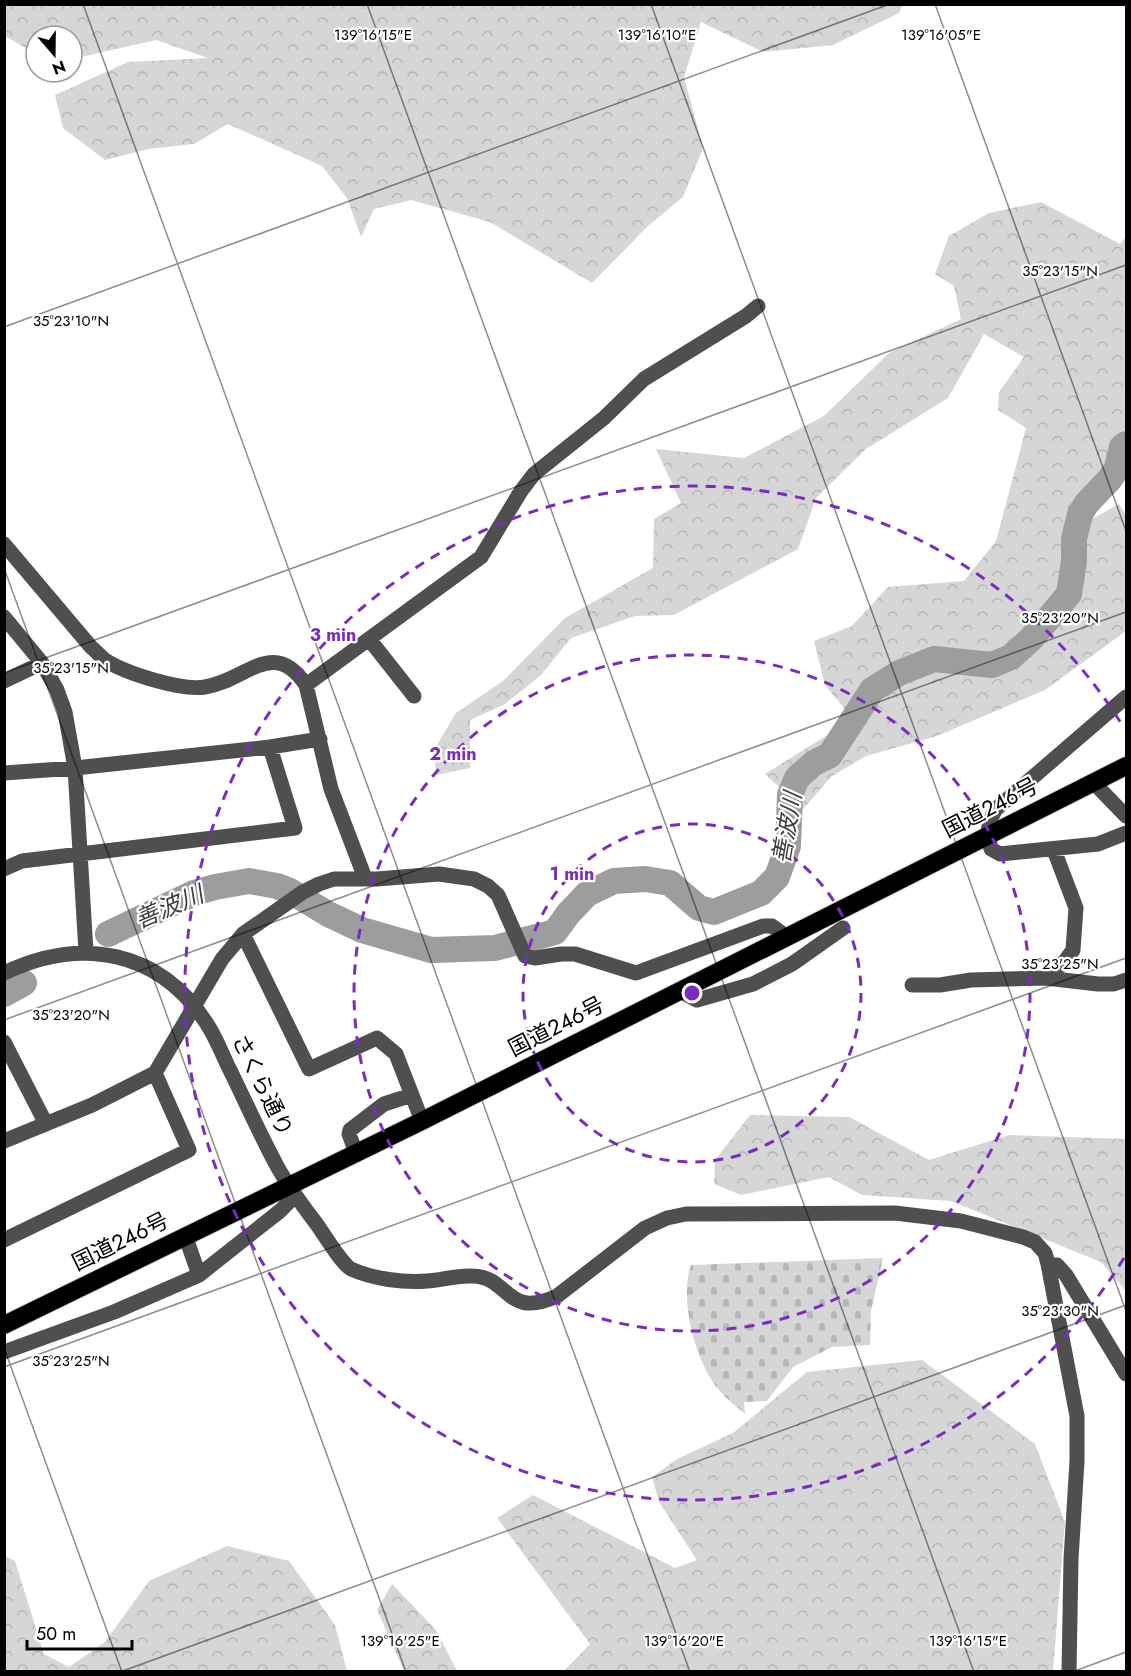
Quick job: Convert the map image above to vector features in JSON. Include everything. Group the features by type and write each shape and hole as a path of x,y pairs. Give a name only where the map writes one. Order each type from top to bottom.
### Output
{"highway":[{"name":"国道246号","path":"4,1324 185,1235 288,1194 356,1153 1126,766"}],"street":[{"path":"306,685 481,557 521,491 534,474 604,418 644,379 746,316 758,306"},
{"path":"4,544 91,647 104,659 121,668 168,685 192,688 208,687 266,663 278,661 297,671 306,685 331,789 365,878"},
{"path":"4,617 42,663 57,690 65,712 75,768 86,952"},
{"path":"369,639 414,696"},
{"path":"4,681 42,663"},
{"path":"1126,697 996,808 989,819 987,835 991,849 1000,854 1098,844 1126,833"},
{"path":"4,772 75,768 270,747 320,739"},
{"path":"4,869 22,861 295,828 270,747"},
{"path":"1094,782 1126,816"},
{"path":"1046,978 1065,961 1073,950 1076,908 1054,850"},
{"path":"4,1141 92,1105 155,1073 222,959 243,934 297,896 318,884 334,879 377,879 439,874 474,879 488,886 498,895 525,956 530,958 575,954 636,973 768,924 786,936"},
{"path":"680,991 697,1000 753,984 792,964 843,928"},
{"path":"243,934 309,1069 377,1038 396,1054 422,1120"},
{"name":"さくら通り","path":"4,973 45,957 61,953 86,952 114,956 150,969 176,987 208,1024 288,1194 349,1268 379,1277 413,1281 482,1276 494,1282 514,1300 542,1303 557,1296 645,1228 667,1218 686,1214 895,1213 961,1221 1035,1242 1045,1253 1048,1264"},
{"path":"912,985 940,985 971,980 1046,978 1098,984 1114,984 1126,980"},
{"path":"4,1042 46,1124"},
{"path":"4,1240 189,1150 155,1073"},
{"path":"356,1153 349,1134 350,1130 384,1104 412,1095"},
{"path":"4,1331 7,1351 114,1312 199,1275 280,1211 288,1194"},
{"path":"185,1235 199,1275"},
{"path":"1069,1671 1077,1416 1048,1264 1057,1265 1066,1275 1126,1374"}],"green space":[{"path":"5,4 903,4 899,13 833,45 763,52 701,22 684,77 703,148 683,197 648,226 592,283 490,222 411,200 374,209 361,237 347,198 322,166 228,124 194,144 148,149 105,160 63,128 55,95 84,84 84,82 128,62 208,58 156,40 84,56 84,24 24,24 24,47 5,36"},
{"path":"1041,202 1120,244 1126,237 1126,471 1078,499 1094,518 1119,504 1126,515 1126,631 1045,690 937,736 866,756 832,776 803,809 765,774 853,719 825,685 814,641 852,626 888,587 964,581 996,541 1026,428 998,410 999,392 1024,357 984,334 948,398 866,449 816,498 798,549 674,615 635,616 571,638 541,675 505,704 470,720 470,768 436,775 434,750 456,713 503,681 565,618 653,568 654,519 681,503 656,449 744,458 824,416 889,353 961,319 954,286 935,274 949,236 989,213"},
{"path":"750,1115 849,1117 929,1160 1009,1135 1126,1139 1126,1291 1101,1262 951,1201 862,1195 829,1177 741,1195 714,1184 715,1160"},
{"path":"883,1258 871,1311 870,1345 832,1347 793,1367 767,1401 744,1402 745,1414 718,1389 702,1363 691,1329 687,1295 691,1265"},
{"path":"922,1360 1035,1444 1065,1522 1053,1671 564,1671 590,1644 497,1518 533,1495 675,1568 697,1560 659,1502 652,1477 677,1459 733,1433 807,1372"},
{"path":"227,1546 289,1561 335,1625 347,1671 5,1671 5,1556 15,1561 44,1654 69,1667 105,1642 149,1581"},
{"path":"392,1584 436,1630 457,1671 404,1671 377,1610"}],"waterway":[{"name":"善波川","path":"108,934 194,893 249,881 290,891 328,914 362,930 431,950 495,948 555,932 587,894 614,881 645,879 670,883 699,908 714,912 761,893 777,877 788,846 790,795 797,778 814,763 830,755 872,690 899,673 934,659 992,665 1011,657 1032,638 1069,594 1074,561 1074,539 1080,514 1087,503 1110,479 1117,468 1122,447 1126,444"},
{"name":"善波川","path":"4,994 24,983"}]}
